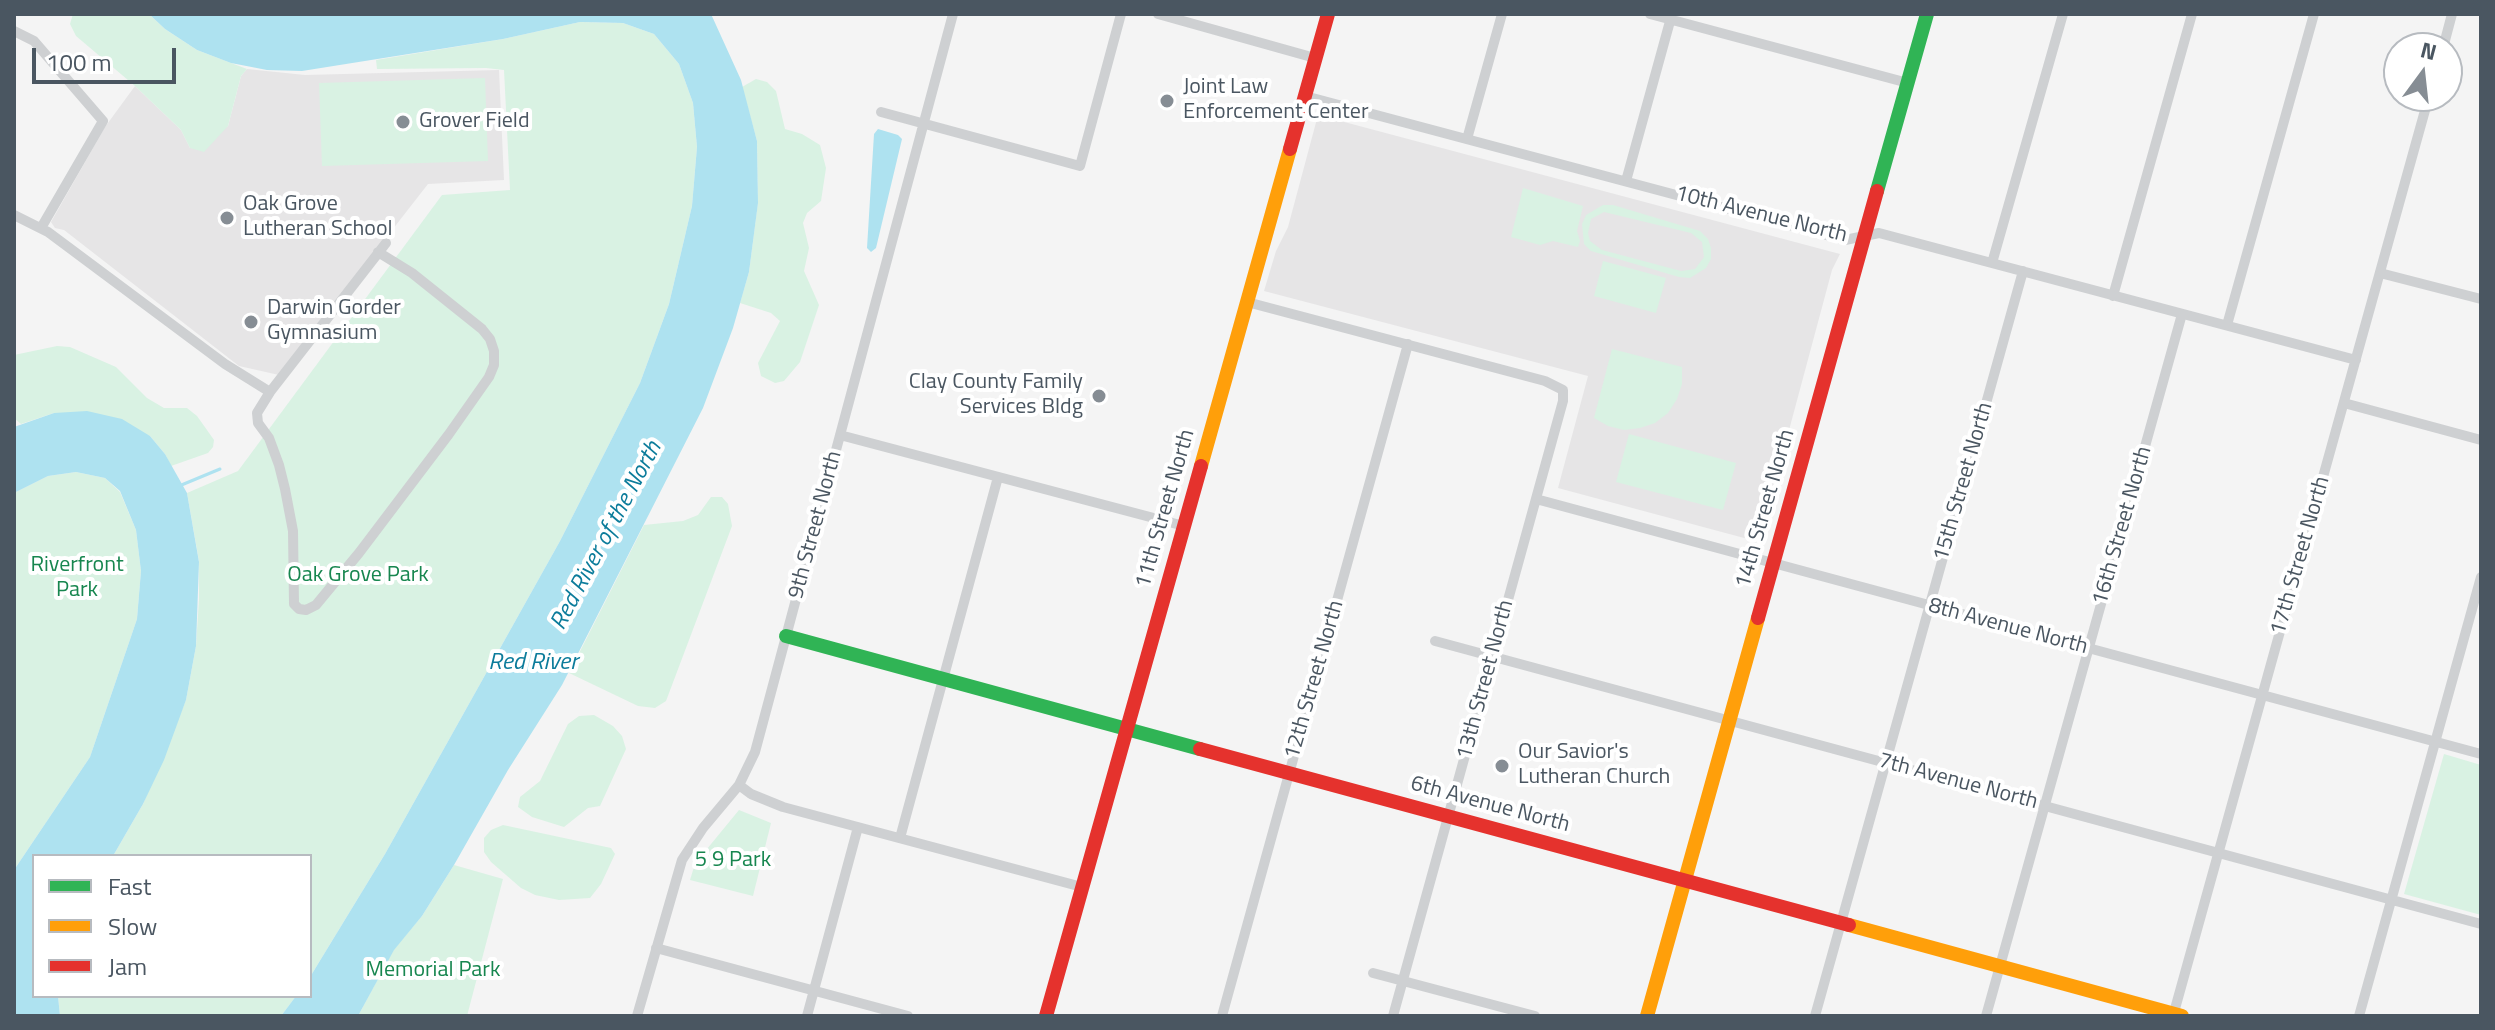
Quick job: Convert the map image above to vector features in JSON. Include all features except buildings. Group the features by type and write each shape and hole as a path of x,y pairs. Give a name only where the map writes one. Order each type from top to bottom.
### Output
{"street":[{"name":"9th Street North","path":"637,1016 682,860 703,828 739,785 755,752 953,14"},
{"path":"881,112 1080,166 1121,14"},
{"path":"1158,14 1315,58"},
{"name":"11th Street North","path":"1046,1016 1328,14"},
{"path":"1467,139 1502,14"},
{"path":"1650,14 1672,17 1908,83"},
{"name":"14th Street North","path":"1647,1016 1927,14"},
{"path":"1992,263 2063,14"},
{"path":"2113,296 2192,14"},
{"path":"2227,325 2314,14"},
{"path":"1626,181 1672,17"},
{"path":"14,31 34,41 103,121 41,228"},
{"name":"10th Avenue North","path":"1305,96 1845,240 1879,233 2356,360"},
{"name":"17th Street North","path":"2176,1015 2218,853 2425,112"},
{"path":"14,215 41,228 225,364 270,392"},
{"path":"378,252 412,273 482,329 490,339 494,365 489,377 393,510 339,579 316,605 306,610 299,609 294,604 293,531 285,489 274,451 256,418 270,392 378,252 386,243"},
{"name":"15th Street North","path":"1815,1016 2023,271"},
{"path":"2380,273 2481,299"},
{"path":"1247,302 1408,344"},
{"name":"16th Street North","path":"1986,1016 2182,314"},
{"name":"13th Street North","path":"1393,1016 1563,401 1563,390 1553,383 1408,344"},
{"name":"12th Street North","path":"1222,1016 1408,344"},
{"path":"2344,403 2481,440"},
{"path":"840,435 1184,526"},
{"path":"900,838 998,477"},
{"name":"8th Avenue North","path":"1536,499 2481,754"},
{"path":"2359,1016 2481,577"},
{"name":"6th Avenue North","path":"786,636 2176,1015"},
{"name":"7th Avenue North","path":"1435,641 2481,924"},
{"path":"739,785 768,802 1082,887"},
{"path":"807,1016 858,827"},
{"path":"656,948 908,1016"},
{"path":"1373,973 1535,1016"}],"shaded area":[{"name":"Oak Grove Lutheran School","path":"247,69 305,75 499,70 504,180 428,184 279,375 239,366 51,222 105,127 135,86 181,130 190,148 228,126 241,76"},
{"path":"1318,115 1840,254 1832,270 1759,542 1558,488 1588,376 1264,291 1276,251 1288,227"}],"green space":[{"path":"73,14 149,14 197,50 247,69 241,76 228,126 204,152 190,148 181,130 76,36 70,24"},
{"name":"Oak Grove Park","path":"580,22 623,23 654,34 679,64 693,103 697,147 692,206 669,304 640,383 560,541 385,854 312,974 312,854 114,854 143,804 186,700 196,646 199,599 199,561 187,493 238,471 442,195 510,190 504,70 377,69 376,60 503,39"},
{"name":"Grover Field","path":"485,78 488,161 322,166 319,83"},
{"path":"756,79 767,82 776,91 785,129 802,134 820,145 826,168 821,201 807,213 803,223 809,248 804,271 819,305 800,362 784,381 775,383 761,376 758,363 780,321 771,313 740,303 749,272 758,202 757,141 742,87"},
{"path":"1523,188 1583,206 1577,231 1578,247 1553,241 1540,245 1511,237"},
{"path":"1603,205 1613,205 1700,231 1708,239 1711,259 1706,268 1690,278 1591,251 1584,244 1582,224 1586,215","holes":["1604,212 1691,233 1702,242 1704,257 1695,269 1681,271 1602,250 1590,241 1588,233 1591,219"]},
{"path":"1603,261 1666,278 1656,313 1594,296"},
{"path":"57,346 70,347 116,367 147,398 164,408 187,408 197,416 214,440 213,447 208,453 171,466 150,436 54,413 21,424 14,418 14,355"},
{"path":"1612,349 1682,367 1682,384 1677,399 1668,413 1655,423 1624,430 1594,418"},
{"path":"1629,434 1736,463 1723,510 1616,482"},
{"name":"Riverfront Park","path":"76,472 105,478 120,492 136,530 141,571 137,619 90,757 14,870 14,493 48,476"},
{"path":"711,497 722,497 728,504 732,526 666,701 655,708 638,706 569,673 644,525 683,521 698,515"},
{"path":"594,715 613,726 622,736 626,749 600,806 588,808 564,827 532,817 518,807 520,797 540,781 568,724 579,716"},
{"path":"2444,754 2481,765 2481,915 2404,894"},
{"name":"5 9 Park","path":"739,810 771,823 753,896 690,880 702,855"},
{"path":"503,825 611,848 615,854 601,884 590,898 559,900 535,895 521,888 484,852 484,838 491,830"},
{"name":"Memorial Park","path":"454,865 503,879 467,1016 358,1016 394,949 422,916"},
{"path":"58,998 294,998 281,1016 60,1016"}],"water":[{"name":"Red River","path":"149,14 711,14 741,80 757,141 758,203 749,272 733,328 703,408 562,685 422,916 394,950 358,1016 281,1016 294,998 312,998 312,974 385,854 560,541 640,383 669,304 692,206 697,147 693,103 679,64 654,34 623,23 580,22 503,39 302,71 267,70 231,63 197,50"},
{"path":"878,129 902,139 876,248 871,252 867,248 874,134"},
{"path":"87,411 122,419 150,436 165,454 187,493 199,562 196,646 186,700 164,760 114,854 32,854 32,998 58,998 60,1016 14,1016 14,870 90,757 137,619 141,571 136,530 120,491 105,478 76,472 48,476 14,493 14,427 54,413"}],"waterway":[{"path":"179,486 220,469"}],"traffic: fast":[{"path":"1877,191 1927,14"},
{"path":"786,636 1200,749"}],"traffic: slow":[{"path":"1201,466 1290,149"},
{"path":"1647,1016 1758,618"},
{"path":"1849,925 2182,1016"}],"traffic: jam":[{"path":"1290,149 1328,14"},
{"path":"1758,618 1877,191"},
{"path":"1046,1016 1201,466"},
{"path":"1200,749 1849,925"}],"place":[{"name":"Joint Law Enforcement Center","path":"1167,101"},
{"name":"Grover Field","path":"403,122"},
{"name":"Oak Grove Lutheran School","path":"227,218"},
{"name":"Darwin Gorder Gymnasium","path":"251,322"},
{"name":"Clay County Family Services Bldg","path":"1099,396"},
{"name":"Our Savior's Lutheran Church","path":"1502,766"}],"water label":[{"name":"Red River of the North","path":"607,536"}]}
